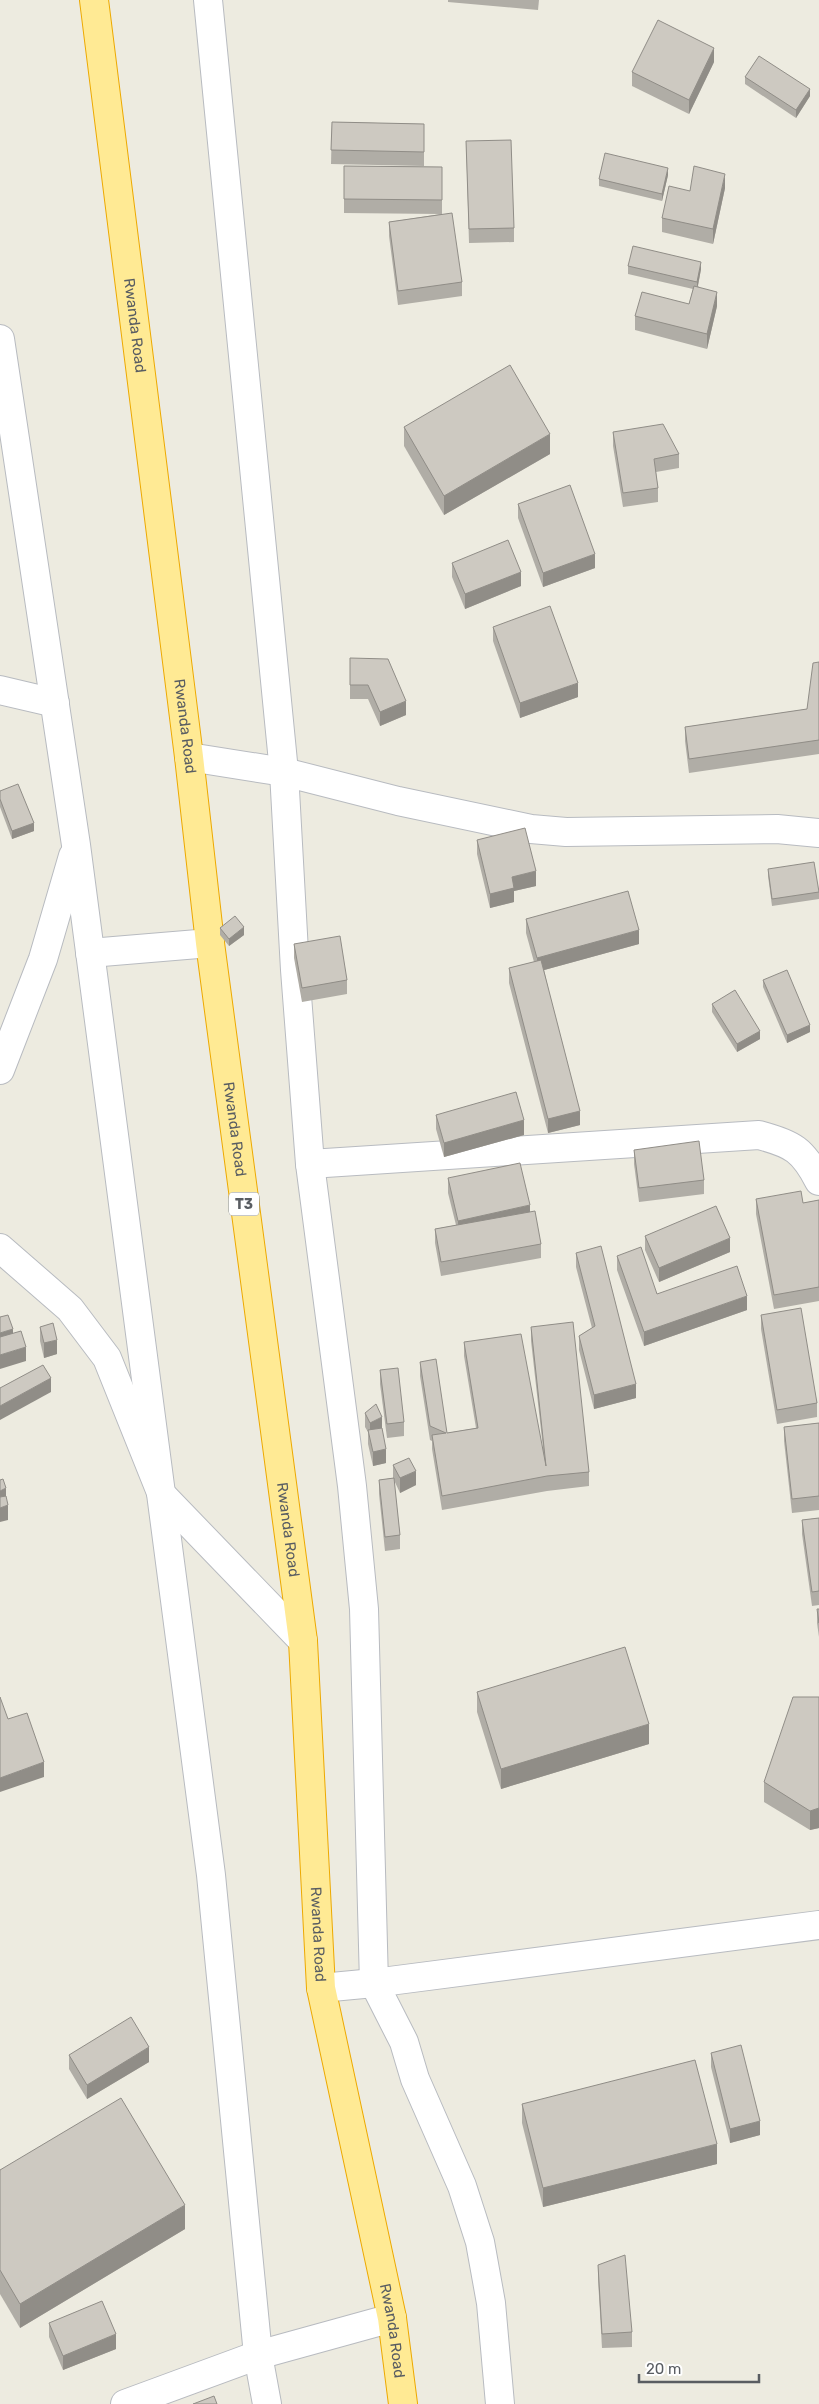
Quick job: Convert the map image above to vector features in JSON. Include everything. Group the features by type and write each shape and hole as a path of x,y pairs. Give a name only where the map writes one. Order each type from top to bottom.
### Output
{"highway":[{"name":"Rwanda Road","path":"94,0 189,757 210,943 303,1641 321,1988 392,2318 403,2404"}],"street":[{"path":"208,0 284,772 295,970 310,1164 352,1486 364,1608 374,1983 404,2042 415,2079 462,2186 480,2242 491,2304 500,2404"},
{"path":"0,339 76,845 211,1875 258,2355 266,2404"},
{"path":"0,690 55,703"},
{"path":"189,757 284,772 398,801 531,829 566,832 777,829 819,832"},
{"path":"777,829 819,812"},
{"path":"0,1070 43,959 76,845"},
{"path":"90,953 210,943"},
{"path":"310,1164 759,1135 796,1147 808,1161 819,1181"},
{"path":"0,1248 70,1309 107,1358 162,1495 303,1641"},
{"path":"321,1988 374,1983 819,1925"},
{"path":"125,2404 258,2355 392,2318"}],"building":[{"path":"658,20 714,48 689,100 632,72"},
{"path":"759,56 810,89 796,110 745,77"},
{"path":"332,122 424,124 424,152 331,150"},
{"path":"511,140 514,228 469,229 466,141"},
{"path":"605,153 668,168 662,194 599,179"},
{"path":"344,166 442,167 442,200 344,199"},
{"path":"694,166 725,174 713,229 662,218 669,186 690,191"},
{"path":"452,213 462,282 398,291 389,222"},
{"path":"633,246 701,262 697,282 628,266"},
{"path":"694,286 717,292 707,334 635,316 642,292 689,304"},
{"path":"510,365 550,434 444,496 404,427"},
{"path":"663,424 679,454 654,459 658,488 623,493 613,432"},
{"path":"570,485 595,554 543,573 518,504"},
{"path":"508,540 521,572 465,594 452,563"},
{"path":"550,606 578,683 520,703 493,627"},
{"path":"350,658 388,659 406,701 380,712 368,685 350,685"},
{"path":"819,662 819,740 689,759 685,727 807,709 813,663"},
{"path":"18,784 34,823 12,831 0,799 0,791"},
{"path":"525,828 536,871 512,877 514,888 490,894 477,840"},
{"path":"814,862 819,892 772,899 768,869"},
{"path":"628,891 639,930 537,958 526,919"},
{"path":"235,916 244,927 229,939 220,928"},
{"path":"340,936 347,980 302,988 294,944"},
{"path":"541,960 580,1111 548,1119 509,968"},
{"path":"787,970 810,1025 787,1035 763,980"},
{"path":"735,990 760,1031 737,1044 712,1004"},
{"path":"516,1092 524,1120 444,1143 436,1115"},
{"path":"699,1141 704,1180 639,1188 634,1150"},
{"path":"520,1163 530,1205 458,1221 448,1178"},
{"path":"801,1191 803,1203 819,1200 819,1287 774,1295 756,1199"},
{"path":"716,1206 730,1238 659,1268 645,1236"},
{"path":"535,1211 541,1244 441,1262 435,1229"},
{"path":"601,1246 636,1384 594,1395 579,1336 595,1326 576,1253"},
{"path":"641,1247 657,1294 737,1266 747,1296 644,1332 617,1256"},
{"path":"801,1308 817,1403 777,1410 761,1315"},
{"path":"8,1315 13,1329 0,1333 0,1317"},
{"path":"573,1322 589,1472 547,1476 442,1496 432,1435 446,1433 430,1426 420,1362 436,1359 447,1433 478,1428 464,1342 521,1334 546,1466 531,1327"},
{"path":"53,1323 57,1340 44,1343 40,1327"},
{"path":"21,1331 26,1347 0,1355 0,1337"},
{"path":"43,1365 51,1378 0,1406 0,1388"},
{"path":"398,1368 404,1422 387,1424 380,1370"},
{"path":"376,1404 382,1417 370,1423 365,1413"},
{"path":"819,1423 819,1496 792,1499 784,1427"},
{"path":"382,1428 386,1449 373,1452 368,1430"},
{"path":"409,1458 416,1471 400,1478 393,1465"},
{"path":"394,1478 400,1535 385,1537 379,1480"},
{"path":"3,1479 6,1488 0,1491 0,1480"},
{"path":"6,1496 8,1505 0,1508 0,1497"},
{"path":"819,1518 819,1591 812,1592 802,1520"},
{"path":"625,1647 649,1724 501,1769 477,1692"},
{"path":"0,1697 8,1719 27,1713 44,1762 0,1778"},
{"path":"793,1697 819,1697 819,1808 810,1811 764,1782"},
{"path":"131,2017 149,2047 87,2085 69,2055"},
{"path":"741,2045 760,2121 730,2129 711,2053"},
{"path":"695,2060 717,2144 543,2188 522,2104"},
{"path":"121,2098 185,2205 20,2304 0,2270 0,2170"},
{"path":"625,2255 632,2332 602,2334 598,2265"},
{"path":"102,2301 116,2334 63,2356 49,2323"},
{"path":"214,2396 217,2404 193,2404"}]}
